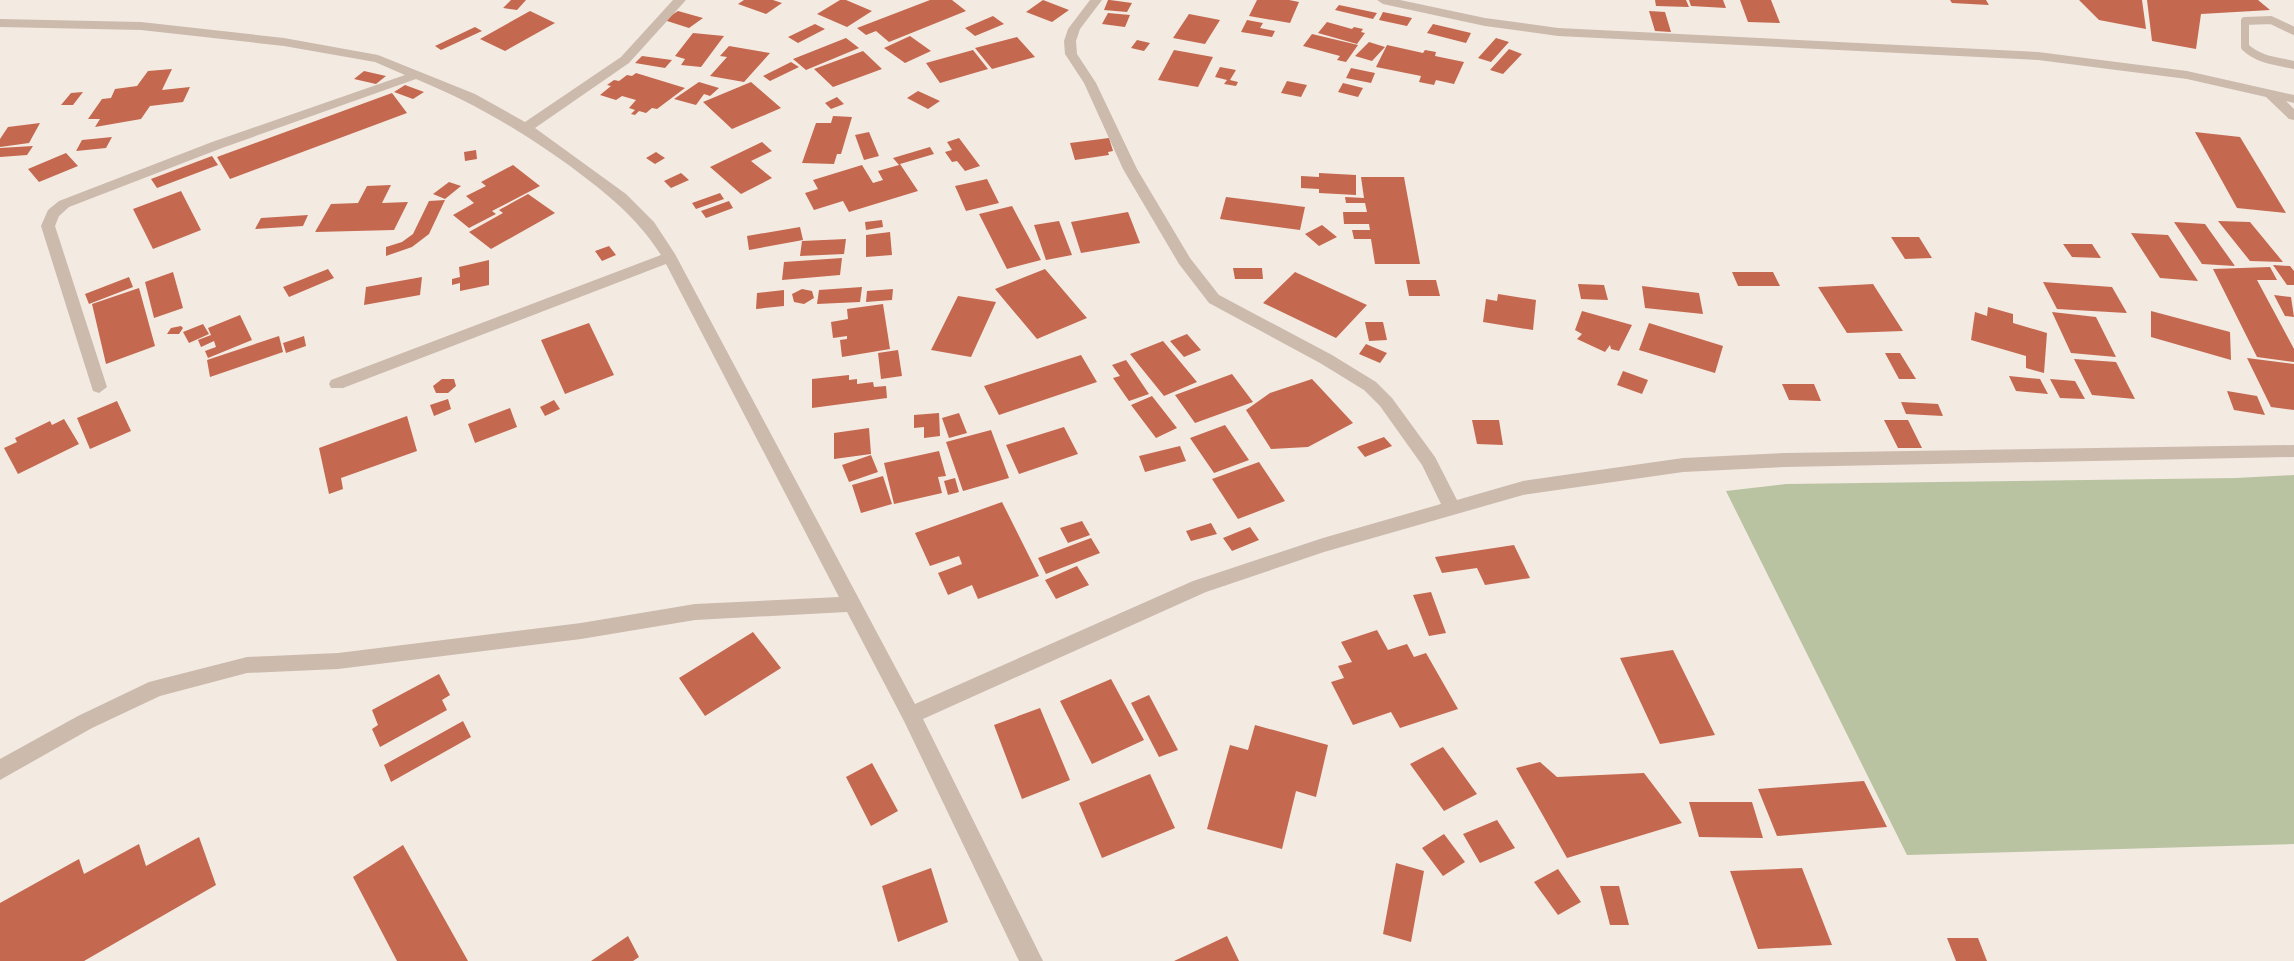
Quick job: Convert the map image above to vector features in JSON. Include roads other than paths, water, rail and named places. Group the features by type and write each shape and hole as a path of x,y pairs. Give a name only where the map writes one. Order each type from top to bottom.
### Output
{"street":[{"path":"526,128 622,62 640,45 656,22 680,0"},
{"path":"1096,0 1074,29 1070,41 1072,54 1090,83 1130,169 1196,278 1214,299 1235,313 1326,359 1370,386 1386,402 1429,462 1453,510"},
{"path":"1383,0 1485,22 1558,32 2038,55 2187,75 2294,99"},
{"path":"0,23 141,26 284,42 378,59 470,97 526,128 621,197 649,225 670,257 911,715 1031,961"},
{"path":"99,387 48,226 50,216 55,210 64,204 217,145 417,75"},
{"path":"2271,94 2294,116"},
{"path":"337,384 670,257"},
{"path":"911,715 1200,586 1323,544 1453,510 1523,488 1683,465 1799,460 2294,451"},
{"path":"0,770 85,722 156,688 247,665 352,659 581,631 695,612 853,604"}],"lane":[{"path":"2294,31 2283,21 2275,19 2245,21 2245,47 2250,53 2294,65"}]}
